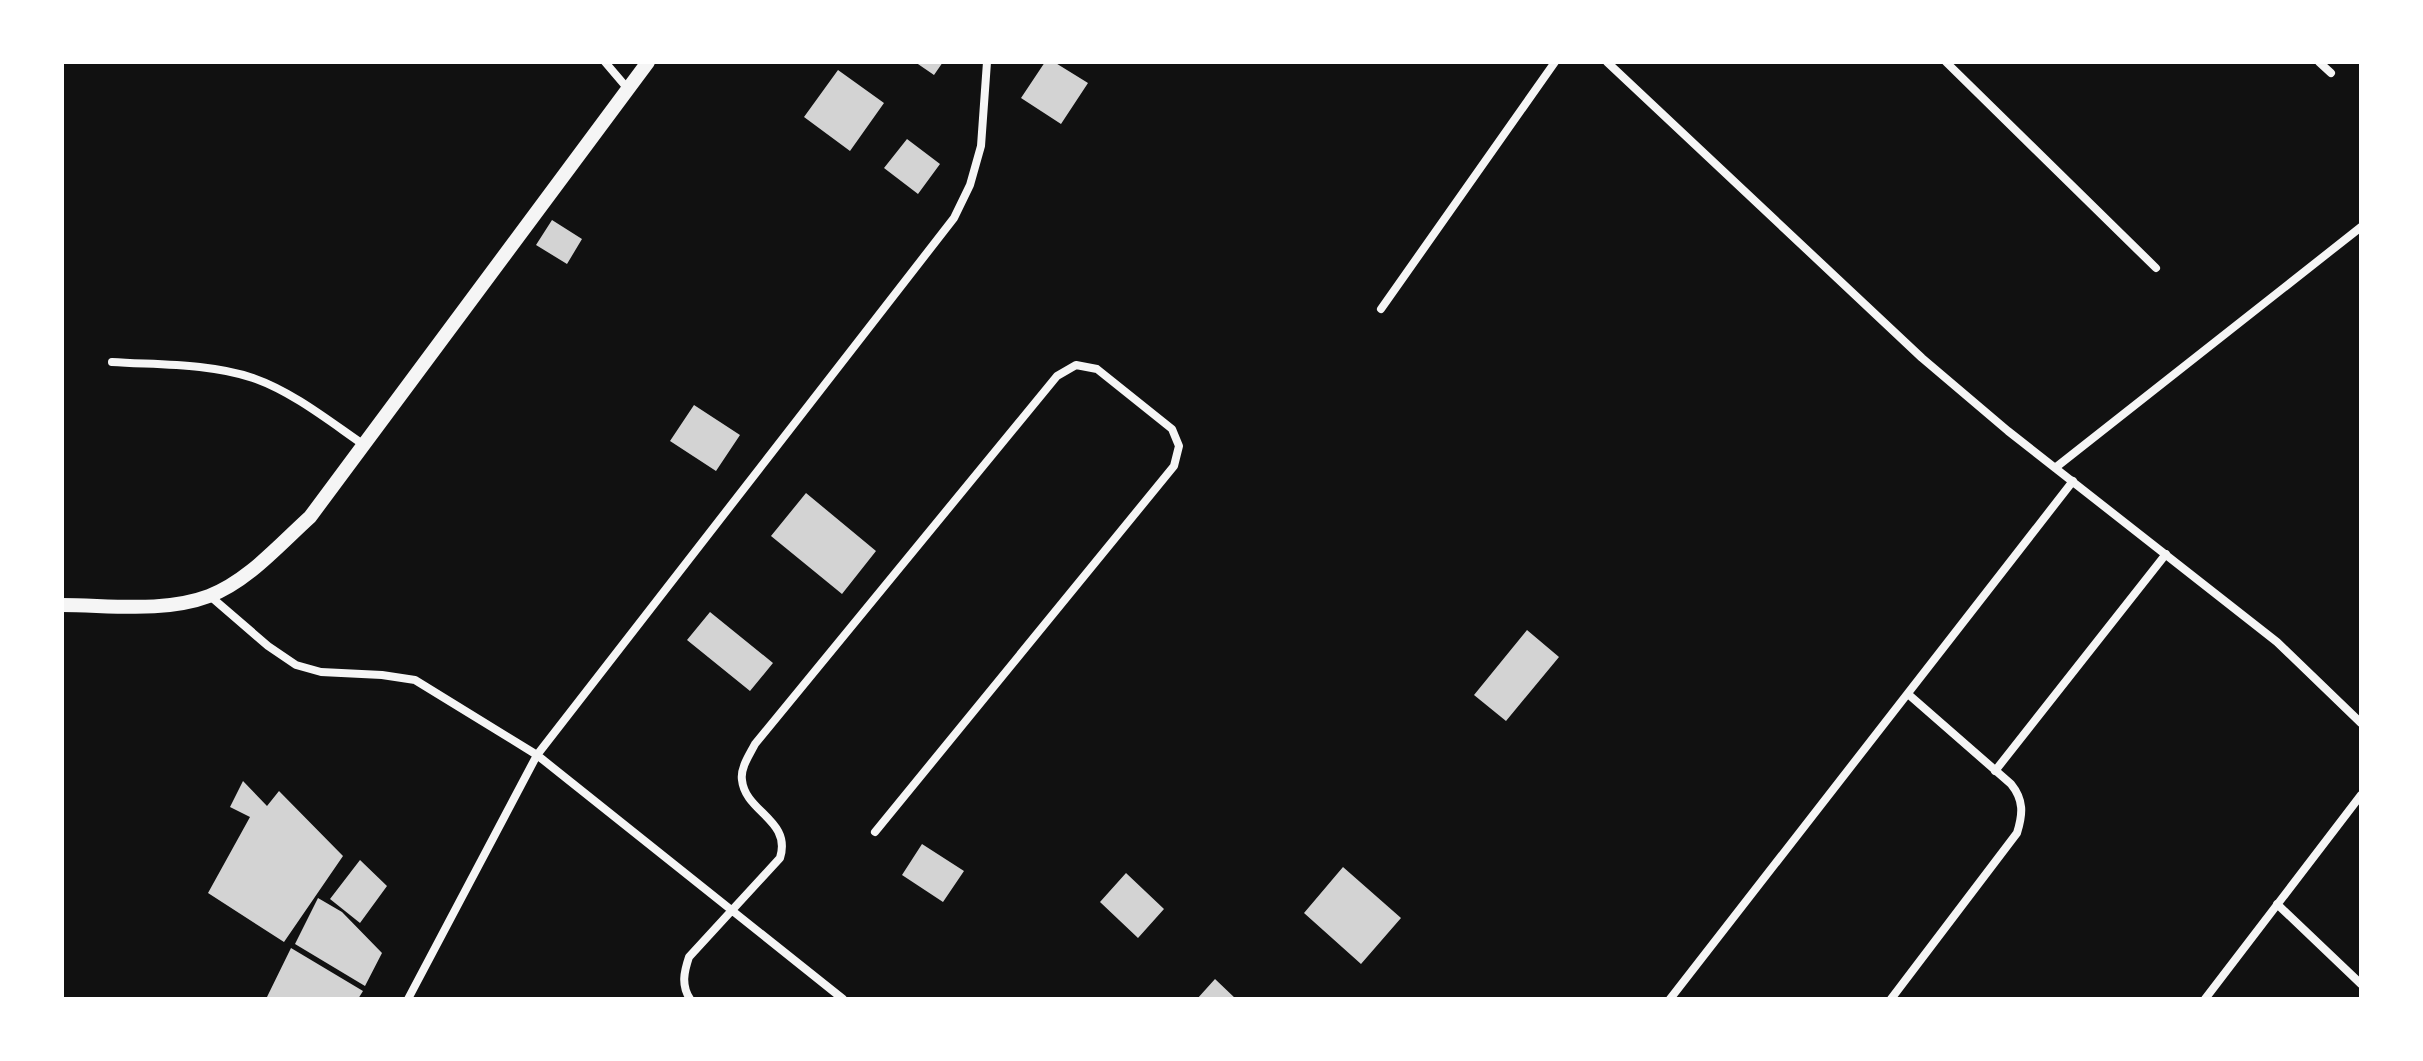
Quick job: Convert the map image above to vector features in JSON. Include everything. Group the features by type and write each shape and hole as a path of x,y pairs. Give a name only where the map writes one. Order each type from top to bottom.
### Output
{"street":[{"path":"605,62 628,89"},
{"path":"62,605 175,605 210,596 248,574 310,517 648,62"},
{"path":"408,999 537,755 954,218 970,185 981,146 987,62"},
{"path":"1381,309 1555,62"},
{"path":"1607,62 1922,358 2055,468 2277,642 2361,723"},
{"path":"1946,62 2156,268"},
{"path":"2319,62 2331,73"},
{"path":"2055,468 2361,227"},
{"path":"112,362 220,371 253,378 295,399 364,445"},
{"path":"690,999 685,990 683,973 689,957 780,858 784,845 777,829 747,795 741,779 755,744 1057,376 1076,365 1097,369 1172,429 1179,446 1174,466 875,832"},
{"path":"1670,999 2073,481"},
{"path":"1995,771 2166,554"},
{"path":"210,596 268,646 296,665 321,672 415,680 537,755 843,999"},
{"path":"1891,999 2017,833 2023,813 2019,793 1908,694"},
{"path":"2205,999 2361,795"},
{"path":"2277,904 2361,984"}],"building":[{"path":"915,62 943,62 934,75"},
{"path":"1045,62 1054,62 1088,83 1061,124 1021,98"},
{"path":"838,70 884,103 850,151 804,117"},
{"path":"907,139 940,164 918,194 884,168"},
{"path":"552,220 582,239 567,264 536,245"},
{"path":"694,405 740,435 716,471 670,441"},
{"path":"806,493 876,551 842,594 771,536"},
{"path":"710,612 773,663 750,691 687,640"},
{"path":"1527,630 1559,657 1506,721 1474,695"},
{"path":"243,781 267,806 279,791 343,856 284,942 208,893 250,817 230,807"},
{"path":"922,844 964,871 943,902 902,875"},
{"path":"360,860 387,886 360,923 330,899"},
{"path":"1343,867 1401,918 1361,964 1304,913"},
{"path":"1126,873 1164,909 1138,938 1100,902"},
{"path":"318,898 342,912 382,953 365,986 295,944"},
{"path":"291,948 363,991 358,999 266,999"},
{"path":"1215,979 1236,999 1197,999"}]}
